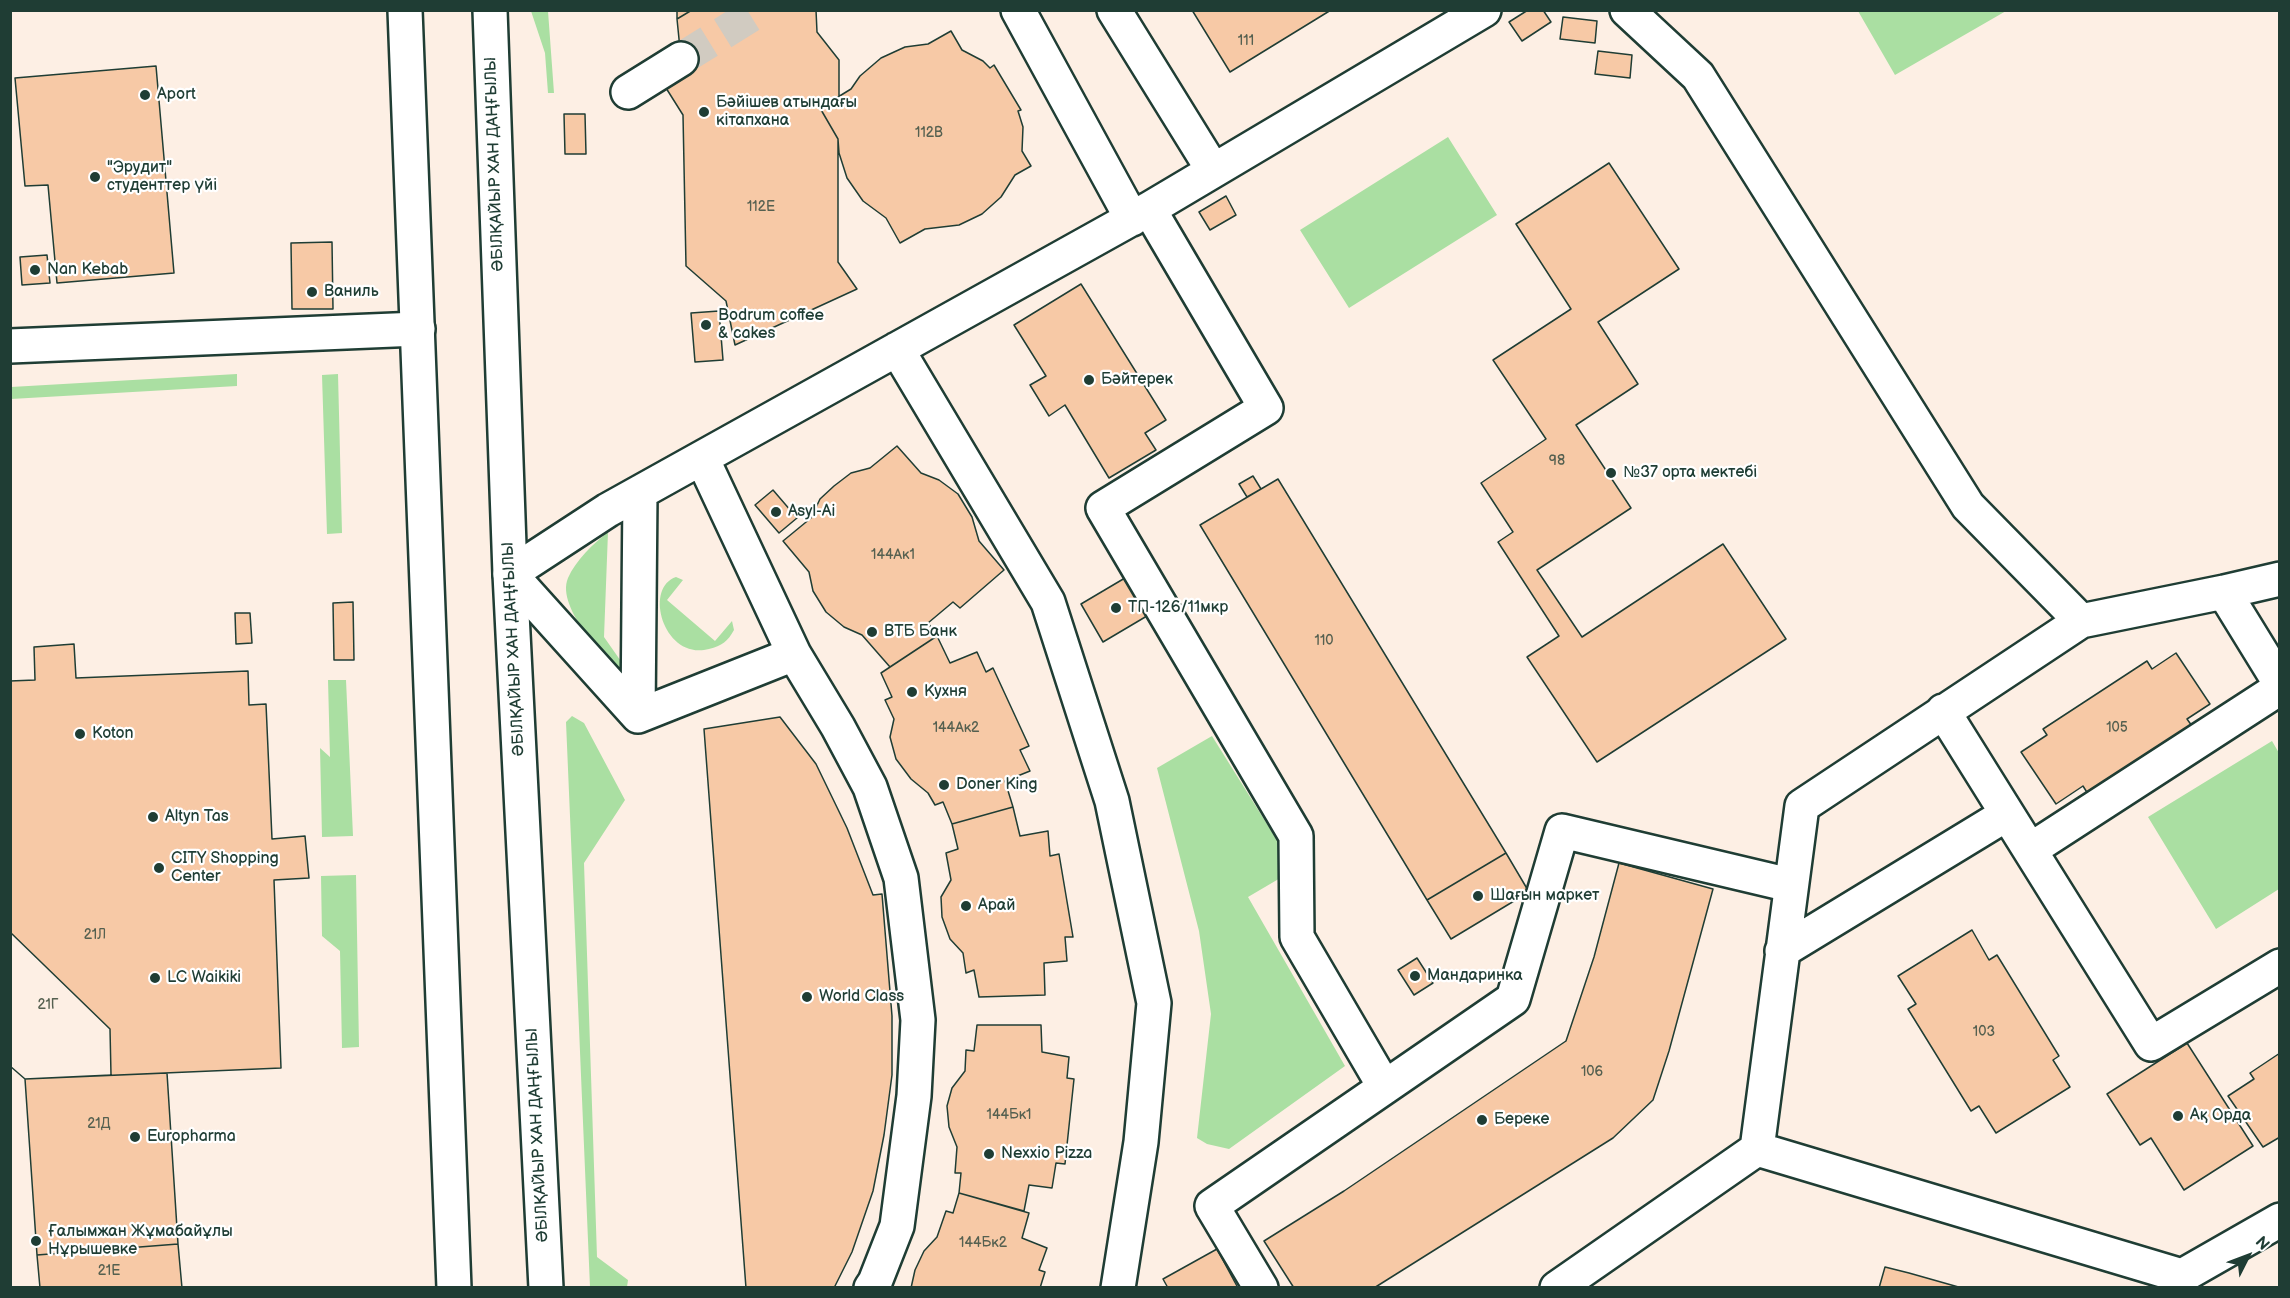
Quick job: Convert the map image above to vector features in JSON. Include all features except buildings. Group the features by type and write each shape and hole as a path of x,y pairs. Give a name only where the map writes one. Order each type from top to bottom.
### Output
{"street":[{"path":"405,10 454,1287"},
{"name":"ӘБІЛҚАЙЫР ХАН ДАҢҒЫЛЫ","path":"490,10 510,574 546,1287"},
{"path":"1018,10 1140,214 1266,408 1103,508 1296,836 1298,937 1384,1086"},
{"path":"1114,10 1214,171"},
{"path":"639,716 510,574 608,510 1140,214 1484,10"},
{"path":"1627,10 1698,76 1968,506 2081,621"},
{"path":"628,92 681,59"},
{"path":"10,346 418,329"},
{"path":"897,349 1048,602 1112,801 1154,1003 1141,1142 1118,1287"},
{"path":"702,459 794,654 838,727 870,787 901,878 918,1020 914,1096 897,1226 875,1282 870,1287"},
{"path":"639,716 640,493"},
{"path":"1557,1287 1757,1149 1802,806 2081,621 2280,579"},
{"path":"2224,592 2280,683"},
{"path":"639,716 794,654"},
{"path":"2030,850 2280,688"},
{"path":"1943,711 2151,1044 2280,966"},
{"path":"1782,951 2007,814"},
{"path":"1261,1287 1212,1206 1512,999 1562,831 1790,885"},
{"path":"1757,1149 2182,1276 2280,1220"}],"green space":[{"path":"531,11 548,11 554,93 548,93 545,53"},
{"path":"1858,11 2006,11 1895,75"},
{"path":"1448,137 1497,215 1349,308 1300,230"},
{"path":"237,374 237,386 11,399 11,387"},
{"path":"338,374 342,533 327,534 322,375"},
{"path":"608,532 604,637 632,677 628,683 597,648 576,619 566,590 568,578 580,559"},
{"path":"676,577 683,580 667,600 715,641 732,621 734,630 724,642 709,649 693,650 680,644 670,634 663,622 660,608 661,595 666,584"},
{"path":"328,680 346,680 353,836 322,837 320,748 330,757"},
{"path":"572,716 584,723 625,800 584,863 597,1257 628,1280 627,1287 590,1287 566,722"},
{"path":"1212,736 1282,848 1282,877 1248,897 1345,1066 1229,1149 1207,1144 1197,1138 1211,1014 1199,931 1157,768"},
{"path":"2272,741 2279,753 2279,889 2216,929 2148,817"},
{"path":"356,875 359,1047 342,1048 340,951 322,936 321,876"}],"tunnel":[{"path":"681,59 760,10"}],"place":[{"name":"Aport","path":"145,95"},
{"name":"Бәйішев атындағы кітапхана","path":"704,112"},
{"name":"\"Эрудит\" студенттер үйі","path":"95,177"},
{"name":"Nan Kebab","path":"35,270"},
{"name":"Ваниль","path":"312,292"},
{"name":"Bodrum coffee & cakes","path":"706,325"},
{"name":"Бәйтерек","path":"1089,380"},
{"name":"№37 орта мектебі","path":"1611,473"},
{"name":"Asyl-Ai","path":"776,512"},
{"name":"ТП-126/11мкр","path":"1116,608"},
{"name":"ВТБ Банк","path":"872,632"},
{"name":"Кухня","path":"912,692"},
{"name":"Koton","path":"80,734"},
{"name":"Doner King","path":"944,785"},
{"name":"Altyn Tas","path":"153,817"},
{"name":"CITY Shopping Center","path":"159,868"},
{"name":"Шағын маркет","path":"1478,896"},
{"name":"Арай","path":"966,906"},
{"name":"Мандаринка","path":"1415,976"},
{"name":"LC Waikiki","path":"155,978"},
{"name":"World Class","path":"807,997"},
{"name":"Ақ Орда","path":"2178,1116"},
{"name":"Береке","path":"1482,1120"},
{"name":"Europharma","path":"135,1137"},
{"name":"Nexxio Pizza","path":"989,1154"},
{"name":"Ғалымжан Жұмабайұлы Нұрышевке","path":"36,1241"}]}
